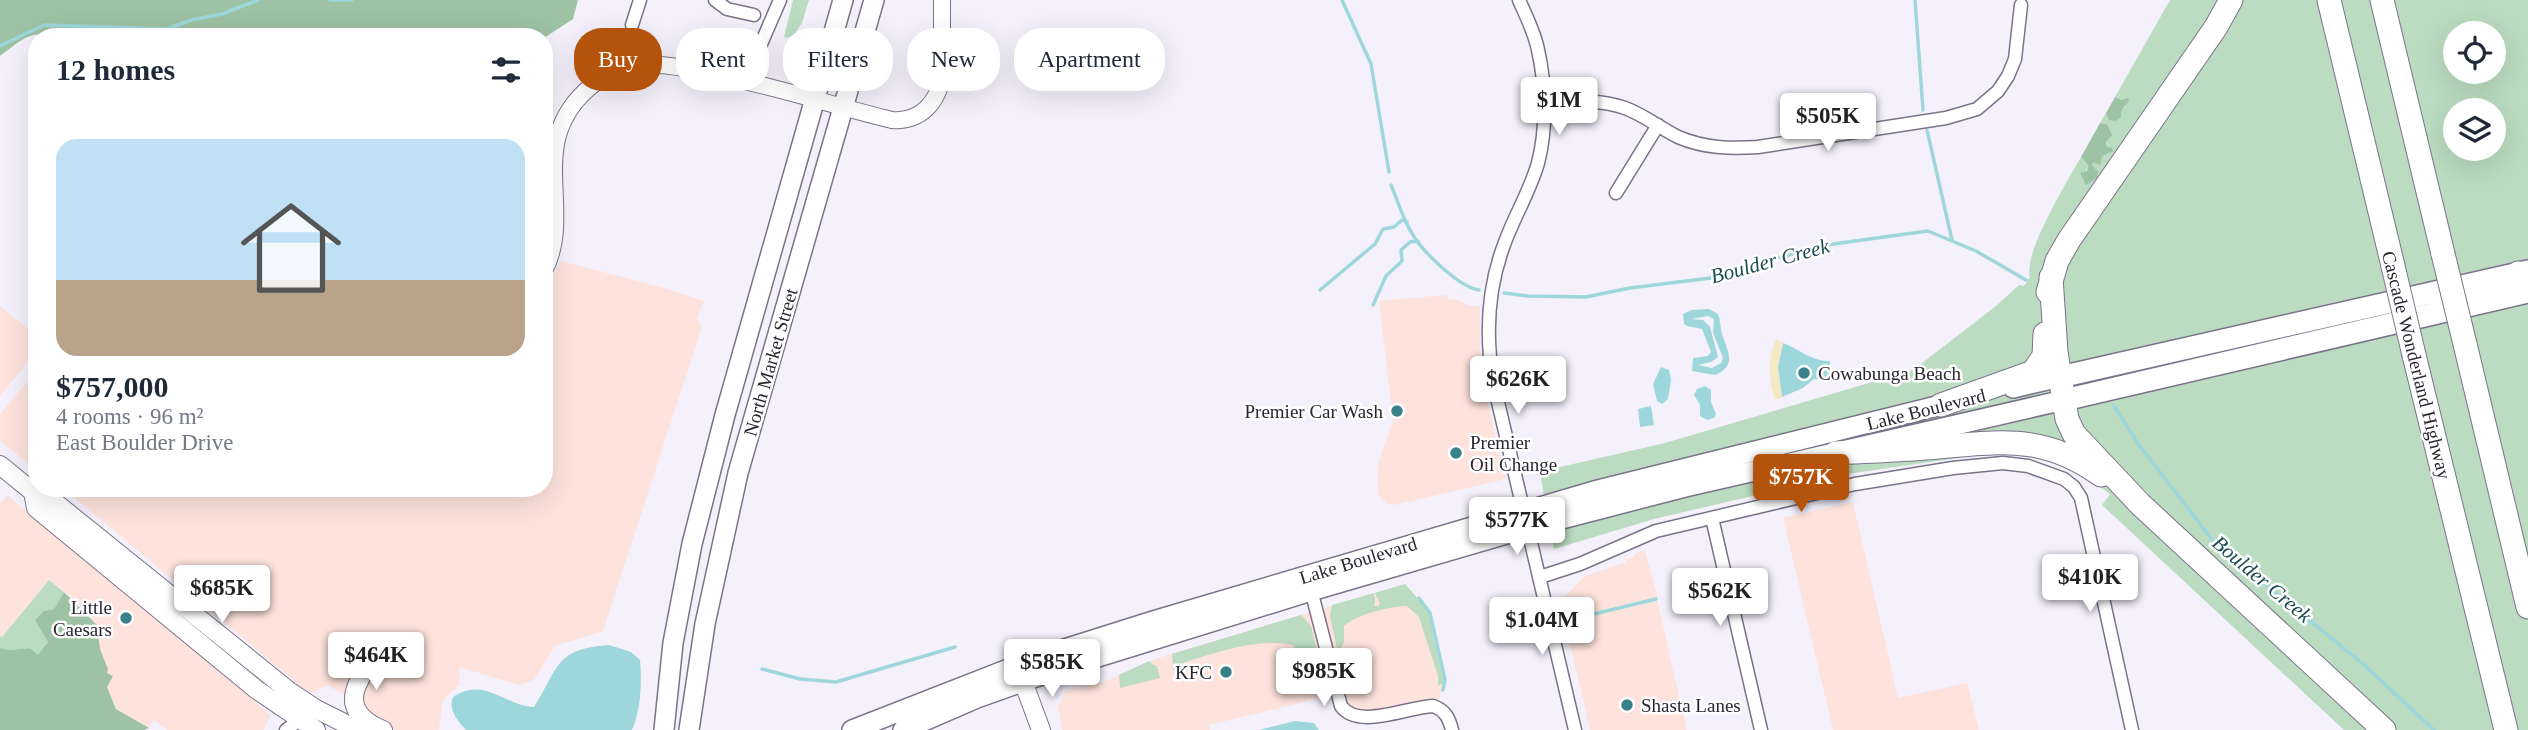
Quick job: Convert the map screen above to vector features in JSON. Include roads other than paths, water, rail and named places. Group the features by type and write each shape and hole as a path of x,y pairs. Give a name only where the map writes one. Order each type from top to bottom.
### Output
{"highway":[{"path":"1941,405 2033,372 2040,364 2044,356 2047,295 2069,240 2216,27 2231,0"},
{"name":"Cascade Wonderland Highway","path":"2329,0 2506,730"},
{"path":"2382,0 2528,607"},
{"path":"2052,277 2053,318 2060,377 2067,419 2074,434 2140,504 2384,730"},
{"name":"Lake Boulevard","path":"2060,377 2526,278"},
{"name":"Lake Boulevard","path":"2064,400 2526,278"},
{"path":"1836,453 1990,441 2027,444 2046,448 2082,462 2140,504"}],"main road":[{"name":"North Market Street","path":"663,730 673,643 706,486 843,0"},
{"name":"North Market Street","path":"692,730 692,710 705,624 738,472 874,0"},
{"name":"Lake Boulevard","path":"852,730 1020,674 1309,583 1525,519 1667,472 2060,377"},
{"name":"Lake Boulevard","path":"1525,519 1685,487 2064,400"},
{"path":"0,465 28,486"},
{"path":"43,497 93,554 257,690 293,725 316,730"},
{"path":"43,497 152,580 289,691 316,709 358,730"},
{"path":"93,554 105,555 138,578 152,580"},
{"path":"149,600 183,616 194,614"},
{"path":"195,637 202,634 235,657 252,663"},
{"path":"653,730 673,643"},
{"path":"365,662 364,673 355,691 356,709 367,722 383,730"},
{"path":"1020,674 1041,730"},
{"name":"Lake Boulevard","path":"903,730 1020,674"}],"street":[{"path":"632,25 640,0"},
{"path":"715,0 727,9 754,15"},
{"path":"768,28 780,0"},
{"path":"769,87 896,120 913,118 929,106 938,93 942,76 942,0"},
{"path":"1519,0 1538,50 1544,101 1542,143 1537,165 1504,244 1496,272 1489,306 1488,344 1525,519 1575,730"},
{"path":"1544,101 1594,102 1615,106 1698,144 1728,149 1758,147 1945,118 1968,112 1990,100 2008,76 2015,59 2021,5"},
{"path":"553,244 556,228 556,142 564,118 590,86 616,72 649,65 676,68"},
{"path":"1616,193 1658,125"},
{"path":"1540,577 1580,564 1644,535 1866,482 1996,463 2028,466 2064,479 2074,487 2081,498 2133,730"},
{"path":"1712,518 1760,730"},
{"path":"1309,583 1344,711 1364,719 1433,706 1447,716 1452,730"},
{"path":"293,725 316,709"}],"water":[{"path":"1709,309 1718,314 1729,359 1726,368 1715,375 1692,371 1693,358 1708,356 1711,352 1702,329 1684,324 1683,314 1691,310","holes":["1708,316 1714,319 1713,333 1723,358 1721,363 1712,368 1698,365 1718,357 1710,327 1703,320 1691,319"]},
{"name":"Cowabunga Beach","path":"1783,343 1812,357 1830,361 1830,380 1814,379 1803,388 1782,397 1778,367"},
{"path":"1661,367 1669,370 1671,380 1668,399 1662,404 1657,401 1653,384"},
{"path":"1705,386 1711,390 1711,402 1716,414 1714,418 1707,420 1700,416 1700,405 1694,395 1697,389"},
{"path":"1651,406 1654,425 1640,427 1638,409"},
{"path":"609,645 631,652 640,660 640,696 632,730 466,730 454,715 453,697 464,691 485,691 534,707 554,671 568,656 591,647"},
{"path":"1295,721 1314,723 1319,730 1259,730"}],"waterway":[{"path":"170,28 191,20 222,14 258,0"},
{"path":"330,0 352,0"},
{"name":"Boulder Creek","path":"1342,0 1371,64 1389,172"},
{"path":"1915,0 1923,110"},
{"path":"38,28 44,25 136,28"},
{"path":"0,46 28,33"},
{"path":"1927,130 1952,240"},
{"name":"Boulder Creek","path":"1391,185 1403,217 1418,242 1452,276 1479,290"},
{"path":"1320,290 1375,244 1383,229 1394,227 1402,220 1407,222"},
{"name":"Boulder Creek","path":"1504,293 1586,297 1630,288 1719,277 1766,261 1833,244 1928,231 1976,251 2026,280"},
{"path":"1373,305 1386,276 1402,261 1401,250 1410,242 1418,241"},
{"name":"Boulder Creek","path":"2114,406 2139,445 2214,542 2363,664 2434,730"},
{"path":"1419,598 1430,613 1445,680 1443,690"},
{"path":"1565,621 1656,599"},
{"path":"762,669 800,679 836,682 955,647"}],"place":[{"name":"Cowabunga Beach","path":"1804,373"},
{"name":"Premier Car Wash","path":"1397,411"},
{"name":"Premier Oil Change","path":"1456,453"},
{"name":"Little Caesars","path":"126,618"},
{"name":"KFC","path":"1226,672"},
{"name":"Shasta Lanes","path":"1627,705"}]}
